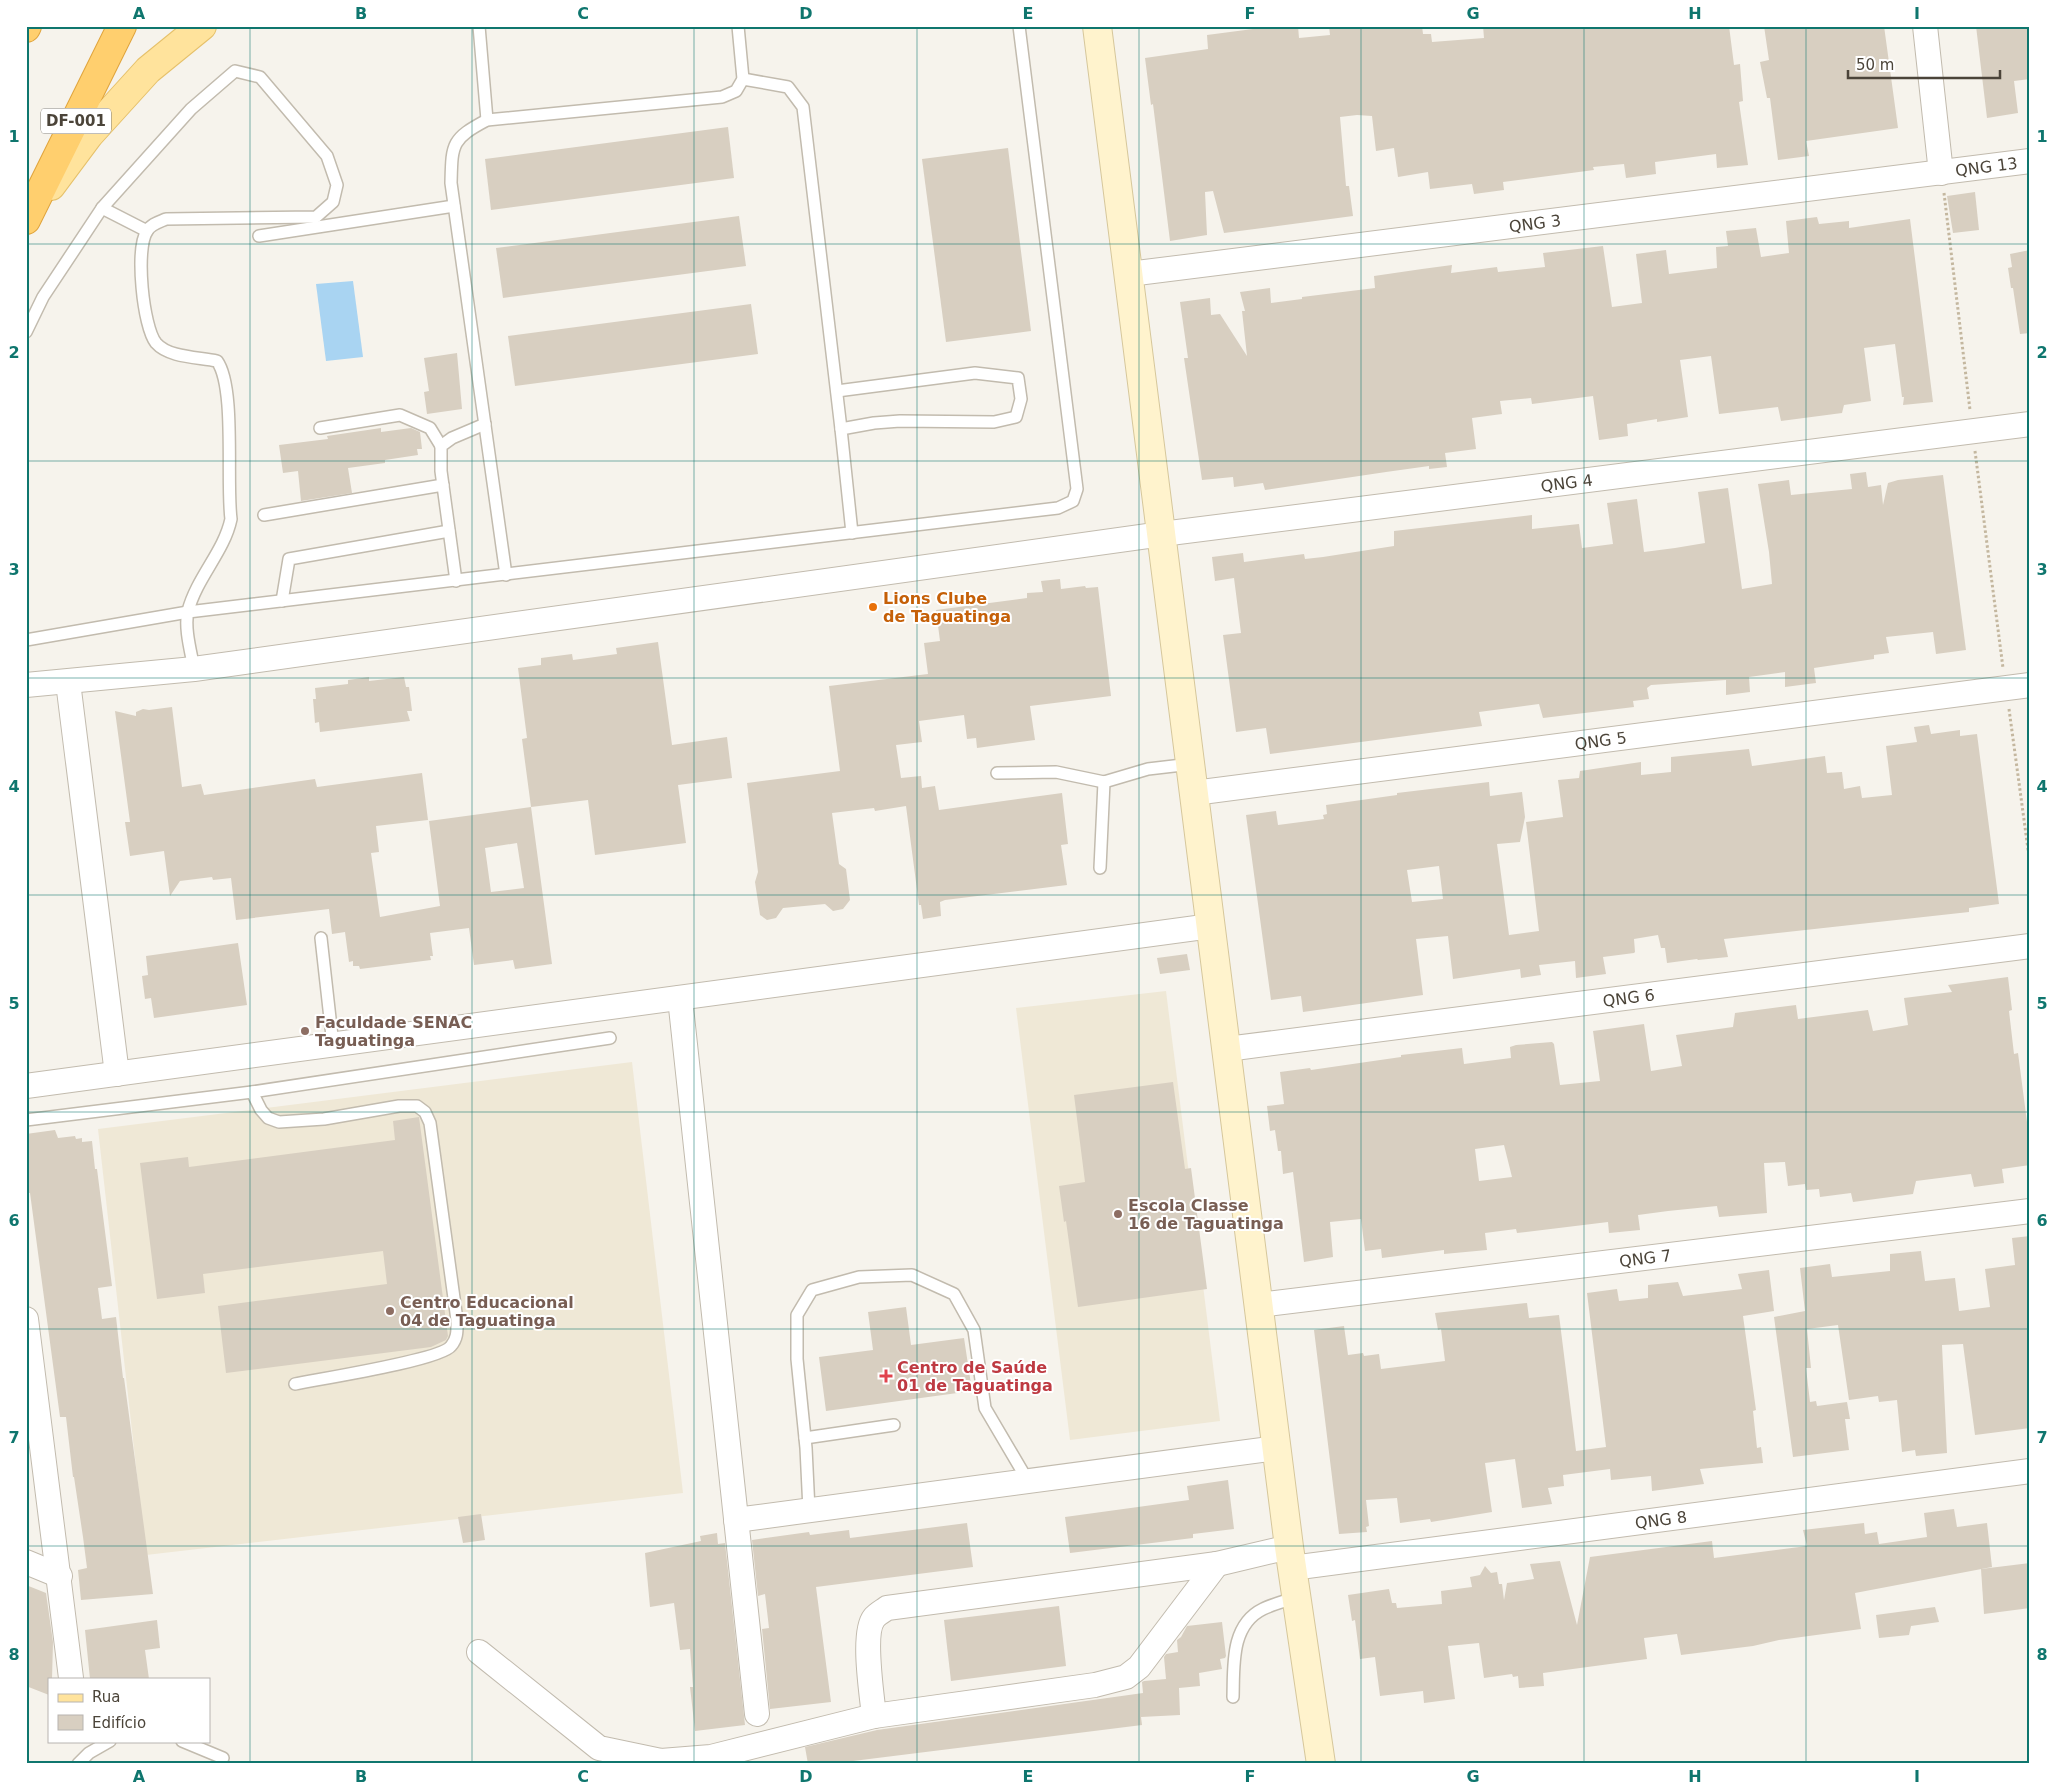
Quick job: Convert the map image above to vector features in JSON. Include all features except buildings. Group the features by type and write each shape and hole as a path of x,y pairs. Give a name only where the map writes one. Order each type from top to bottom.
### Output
{"highway":[{"name":"DF-001","path":"28,217 122,26"}],"main road":[{"path":"28,217 89,135 148,70 202,26"}],"street":[{"path":"1097,26 1277,1448 1320,1764"},
{"path":"1925,26 1941,172"},
{"name":"QNG 13","path":"1941,172 2030,161"},
{"name":"QNG 3","path":"1128,274 1941,172"},
{"name":"QNG 4","path":"26,685 194,669 1162,534 2030,424"},
{"path":"68,682 117,1074"},
{"name":"QNG 5","path":"1194,792 2030,685"},
{"path":"26,1086 1211,926"},
{"name":"QNG 6","path":"1227,1049 2030,946"},
{"path":"680,998 757,1714"},
{"name":"QNG 7","path":"1259,1305 2030,1211"},
{"path":"26,1319 60,1576 71,1678"},
{"path":"736,1520 1277,1448"},
{"name":"QNG 8","path":"874,1716 868,1631 874,1618 887,1608 1217,1564 2030,1471"},
{"path":"26,1562 60,1576"},
{"path":"478,1652 599,1748 662,1761 711,1757 874,1716 1095,1685 1126,1677 1138,1667 1217,1564"}],"lane":[{"path":"479,26 487,120"},
{"path":"506,575 451,183 452,151 464,132 487,120 722,97 736,91 743,78 738,26"},
{"path":"26,640 188,612 1058,508 1073,501 1077,489 1019,26"},
{"path":"26,332 43,297 102,208 191,109 235,71 260,78 327,156 337,184 333,202 316,217 166,219 154,224 147,232 141,249 140,268 147,318 155,342 167,352 217,362 222,368 228,409 229,505 231,519 228,531 198,583 188,612 194,669"},
{"path":"743,78 788,87 803,107 852,533"},
{"path":"259,236 454,206"},
{"path":"102,208 147,232"},
{"path":"837,391 975,373 1018,378 1021,399 1016,417 994,422 874,422 841,429"},
{"path":"320,428 400,415 430,428 441,446 456,581"},
{"path":"441,446 452,438 485,424"},
{"path":"264,515 444,486"},
{"path":"282,601 290,559 449,531"},
{"path":"996,773 1056,772 1104,782 1148,769 1191,764"},
{"path":"1100,868 1104,782"},
{"path":"321,938 333,1045"},
{"path":"26,1120 252,1092 610,1038"},
{"path":"252,1092 268,1118 279,1122 324,1119 399,1106 417,1106 425,1112 430,1123 457,1320 457,1337 450,1348 429,1357 294,1384"},
{"path":"809,1510 805,1438 797,1359 797,1315 812,1290 860,1277 912,1275 954,1294 974,1330 985,1408 1028,1481"},
{"path":"805,1438 894,1425"},
{"path":"1233,1698 1235,1649 1248,1621 1262,1609 1297,1597"},
{"path":"78,1764 89,1753 108,1742"},
{"path":"184,1742 223,1758"}],"path":[{"path":"1941,172 1972,432 2030,864"}],"shaded area":[{"name":"Escola Classe 16 de Taguatinga","path":"1166,991 1220,1421 1070,1440 1016,1008"},
{"name":"Centro Educacional 04 de Taguatinga","path":"632,1062 683,1493 146,1555 98,1129"}],"water":[{"path":"353,281 363,357 326,361 316,284"}],"place":[{"name":"Lions Clube de Taguatinga","path":"873,607"},
{"name":"Faculdade SENAC Taguatinga","path":"305,1031"},
{"name":"Escola Classe 16 de Taguatinga","path":"1118,1214"},
{"name":"Centro Educacional 04 de Taguatinga","path":"390,1311"},
{"name":"Centro de Saúde 01 de Taguatinga","path":"886,1376"}]}
